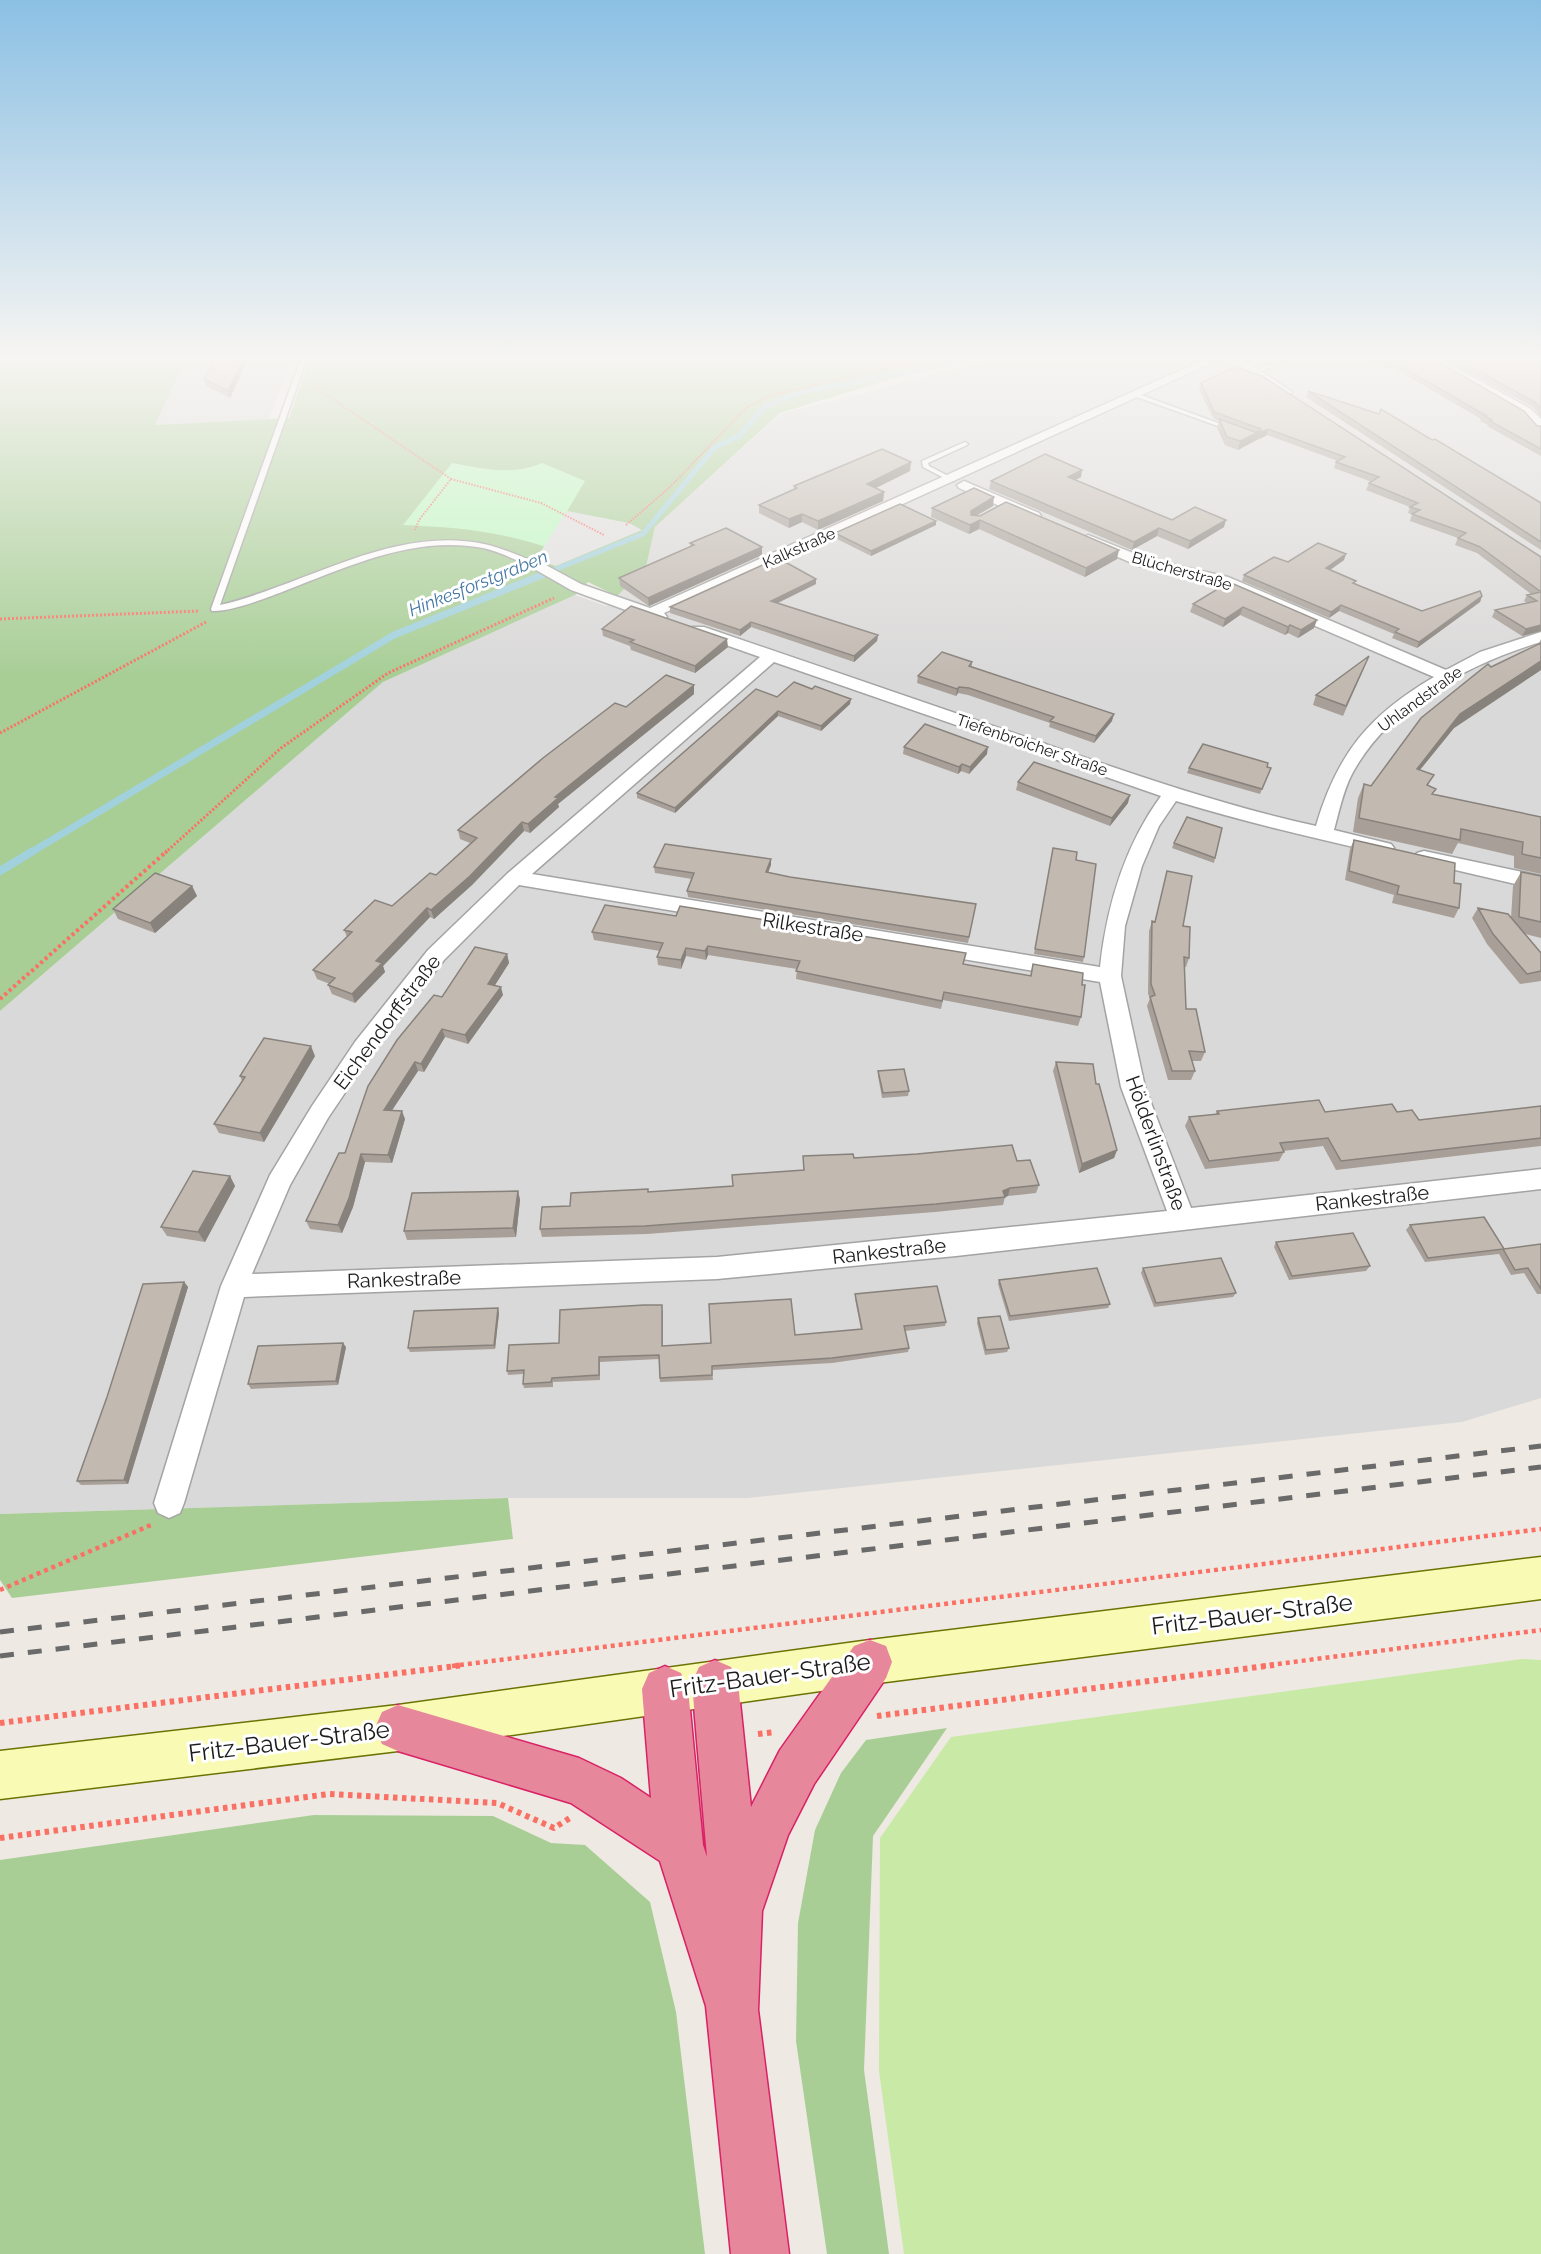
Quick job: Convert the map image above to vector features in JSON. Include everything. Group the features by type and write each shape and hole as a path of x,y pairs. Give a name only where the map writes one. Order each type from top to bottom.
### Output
{"highway":[{"path":"737,1911 767,1826 797,1767 870,1662"},
{"path":"715,1683 737,1911 732,2010 760,2254"},
{"path":"665,1689 679,1845 732,2010"},
{"path":"398,1728 579,1782 604,1794 679,1845"}],"main road":[{"name":"Fritz-Bauer-Straße","path":"0,1775 398,1728 870,1662 1541,1578"}],"street":[{"name":"Kalkstraße","path":"650,614 982,466"},
{"path":"952,480 1003,506 1049,522"},
{"name":"Blücherstraße","path":"1070,531 1144,563 1223,580 1446,676"},
{"name":"Tiefenbroicher Straße","path":"537,566 576,587 650,614 773,654 1172,794 1248,818 1541,883"},
{"name":"Uhlandstraße","path":"1323,835 1343,773 1362,744 1386,719 1446,676 1486,655 1541,637"},
{"name":"Eichendorffstraße","path":"169,1503 234,1286 279,1182 320,1112 363,1048 436,955 515,878 773,654"},
{"name":"Hölderlinstraße","path":"1172,794 1150,825 1132,866 1115,926 1110,976 1133,1087 1183,1219"},
{"name":"Rilkestraße","path":"515,878 1110,976"},
{"name":"Rankestraße","path":"234,1286 717,1268 1541,1179"}],"lane":[{"path":"215,609 265,466"},
{"path":"926,466 952,480"},
{"path":"215,609 236,605 340,566 407,548 443,543 476,545 504,552 537,566"}],"path":[{"path":"432,466 451,479 541,503 604,535"},
{"path":"626,525 669,488 690,466"},
{"path":"407,548 419,520 451,479"},
{"path":"0,999 75,935 281,748 388,673 576,587"},
{"path":"0,619 215,609"},
{"path":"0,733 208,621 215,609"},
{"path":"0,1590 160,1521 169,1503"},
{"path":"0,1723 1541,1529"}],"shaded area":[{"path":"722,466 1541,466 1541,1398 1462,1422 748,1498 508,1498 0,1514 0,1011 383,682 575,595 606,606 646,567 655,527"},
{"path":"567,511 629,523 642,530 556,566 536,559"}],"green space":[{"path":"0,466 722,466 655,527 646,567 617,596 588,582 575,595 383,682 0,1011"},
{"path":"449,466 509,470 550,466 585,481 546,547 510,537 475,531 403,525"},
{"path":"508,1498 513,1539 12,1598 0,1580 0,1514"},
{"path":"1522,1659 1541,1660 1541,2254 904,2254 879,2071 880,1838 951,1737"},
{"path":"947,1728 873,1836 864,2070 889,2254 827,2254 796,2041 798,1923 815,1830 841,1773 866,1740"},
{"path":"314,1815 493,1816 551,1843 585,1845 650,1902 676,2012 705,2254 0,2254 0,1860"}],"building":[{"path":"841,466 903,466 867,484 884,492 818,521 802,514 789,519 759,505 797,488 794,486"},
{"path":"1021,466 1073,466 1082,470 1068,477 1172,520 1195,507 1226,520 1190,541 1159,528 1134,542 991,481"},
{"path":"1348,466 1401,466 1541,557 1541,592 1480,547 1458,538 1466,533 1412,514 1420,510 1410,507 1418,503 1369,483 1379,477"},
{"path":"1424,466 1480,466 1541,503 1541,542"},
{"path":"974,488 994,497 971,511 971,515 980,516 1006,502 1119,550 1086,568 980,520 970,525 932,508"},
{"path":"900,504 936,521 871,551 835,533"},
{"path":"726,528 762,547 648,598 619,578 694,545 690,543"},
{"path":"1318,543 1346,554 1326,568 1356,581 1353,583 1422,611 1480,591 1482,596 1419,642 1395,632 1399,629 1341,605 1331,612 1244,575 1274,557 1288,562"},
{"path":"778,558 816,579 771,601 878,635 854,656 751,622 740,630 670,607"},
{"path":"1229,582 1317,620 1301,630 1290,625 1288,627 1243,607 1225,619 1193,604"},
{"path":"1541,592 1541,625 1526,629 1495,610 1537,601 1527,595"},
{"path":"631,606 727,639 695,666 602,629"},
{"path":"1541,643 1541,661 1460,714 1417,769 1434,775 1427,785 1436,789 1432,794 1541,817 1541,858 1522,854 1523,842 1461,829 1460,840 1359,818 1364,784 1371,786 1421,718 1488,664 1491,667"},
{"path":"942,652 972,662 969,666 1114,714 1096,736 1050,721 1054,717 969,688 959,687 957,689 918,676"},
{"path":"1369,656 1346,706 1316,695"},
{"path":"666,675 694,685 555,797 558,798 528,824 522,822 470,876 431,910 427,908 376,961 382,963 352,994 328,985 335,978 313,970 352,932 344,930 375,900 392,906 430,873 436,875 477,838 458,830 543,758 615,703 626,707"},
{"path":"794,682 812,689 815,686 851,699 821,726 778,711 675,808 637,793 756,689 777,697"},
{"path":"925,724 988,747 970,767 962,764 959,767 904,747"},
{"path":"1203,744 1268,763 1267,767 1271,768 1262,789 1189,768"},
{"path":"1034,762 1130,795 1112,818 1018,782"},
{"path":"1187,817 1222,828 1215,858 1174,843"},
{"path":"1354,840 1455,863 1454,883 1461,884 1459,908 1397,894 1399,886 1349,871"},
{"path":"665,844 771,859 766,872 790,877 976,904 969,937 687,891 694,873 654,867"},
{"path":"1053,848 1077,852 1076,860 1096,864 1084,957 1035,949"},
{"path":"1167,871 1192,876 1183,926 1190,927 1189,958 1184,957 1186,1009 1196,1009 1205,1052 1189,1051 1195,1071 1172,1071 1150,997 1155,995 1151,984 1152,921 1155,922"},
{"path":"1521,872 1541,876 1541,922 1519,917"},
{"path":"155,873 192,886 150,923 113,909"},
{"path":"605,905 676,916 680,906 966,953 963,964 1031,976 1033,964 1083,973 1082,985 1085,985 1081,1017 944,992 942,1001 796,971 800,961 708,946 705,951 686,948 681,960 657,957 663,943 592,932"},
{"path":"1478,908 1508,914 1541,953 1541,971 1527,974 1493,934"},
{"path":"475,947 507,954 488,984 501,987 465,1035 442,1029 421,1064 415,1062 384,1110 402,1111 388,1155 361,1154 349,1198 338,1225 306,1221 339,1153 345,1153 368,1086 397,1040 434,995 442,997"},
{"path":"264,1038 311,1046 260,1133 214,1124 245,1077 240,1076"},
{"path":"1056,1062 1093,1064 1096,1084 1099,1084 1117,1150 1082,1164"},
{"path":"904,1069 909,1091 883,1093 878,1071"},
{"path":"1319,1100 1325,1112 1392,1104 1397,1112 1412,1110 1419,1120 1541,1106 1541,1138 1341,1161 1328,1138 1280,1143 1284,1152 1209,1161 1189,1117 1219,1114 1217,1111"},
{"path":"1012,1145 1017,1161 1030,1160 1039,1185 1010,1188 1003,1191 1005,1197 645,1226 540,1229 542,1207 570,1206 571,1193 648,1189 648,1192 733,1186 732,1175 804,1170 803,1156 853,1154 854,1158"},
{"path":"193,1171 230,1176 198,1232 161,1227"},
{"path":"518,1191 513,1228 404,1231 412,1193"},
{"path":"1484,1217 1504,1249 1541,1244 1541,1289 1528,1268 1515,1270 1503,1249 1428,1258 1410,1225"},
{"path":"1353,1233 1370,1266 1292,1276 1276,1242"},
{"path":"1221,1258 1236,1293 1156,1303 1143,1268"},
{"path":"1097,1268 1110,1304 1010,1316 999,1280"},
{"path":"184,1282 124,1480 77,1481 143,1284"},
{"path":"937,1286 946,1322 904,1326 909,1348 832,1358 712,1366 712,1375 660,1378 659,1355 599,1357 599,1375 552,1378 551,1382 523,1384 524,1370 507,1371 509,1345 559,1343 560,1310 662,1305 662,1346 711,1343 709,1304 791,1299 795,1335 862,1329 855,1294"},
{"path":"498,1308 494,1345 408,1348 414,1311"},
{"path":"1000,1316 1009,1348 986,1350 978,1318"},
{"path":"343,1343 336,1381 248,1384 258,1346"}],"waterway":[{"name":"Hinkesforstgraben","path":"539,576 643,534 699,466"},
{"name":"Hinkesforstgraben","path":"30,853 394,635 542,575"},
{"name":"Hinkesforstgraben","path":"0,871 33,851"}],"railway":[{"path":"0,1632 1541,1446"},
{"path":"0,1656 1541,1467"}]}
